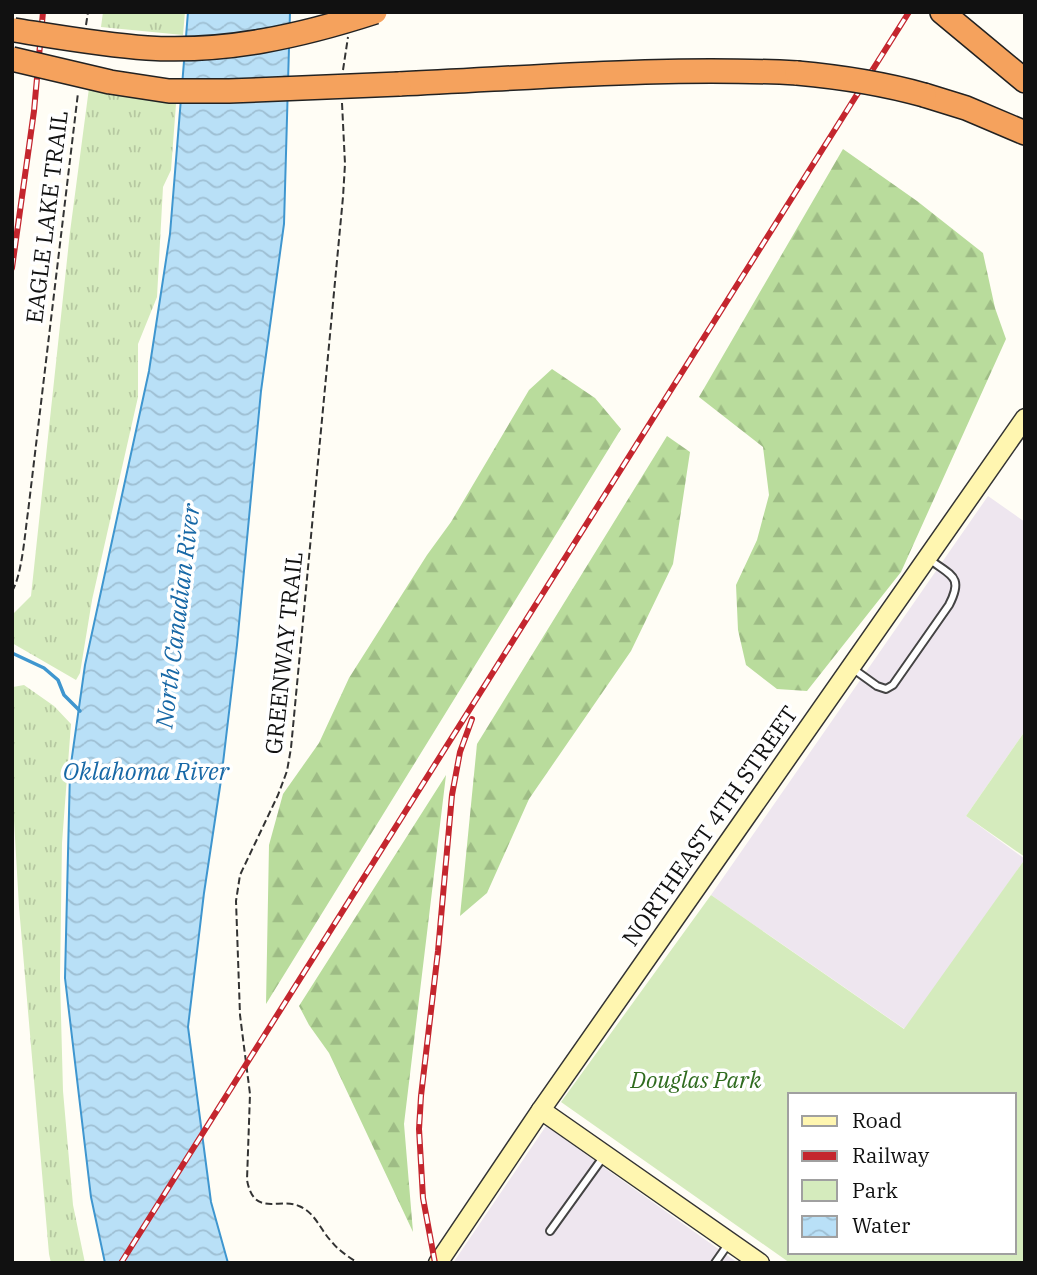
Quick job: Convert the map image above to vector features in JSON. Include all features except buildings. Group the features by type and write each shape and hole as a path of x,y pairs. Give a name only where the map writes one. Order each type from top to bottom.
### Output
{"highway":[{"path":"12,30 146,48 215,48 274,40 326,28 375,12"},
{"path":"942,12 1025,81"},
{"path":"12,59 110,82 169,91 399,84 677,70 797,73 843,77 886,85 966,108 1025,133"}],"street":[{"name":"NORTHEAST 4TH STREET","path":"438,1263 541,1110 1025,418"},
{"path":"541,1110 760,1263"}],"lane":[{"path":"852,667 886,689 893,685 949,606 956,592 953,577 928,558"},
{"path":"550,1231 605,1154"},
{"path":"715,1263 730,1241"}],"path":[{"path":"86,25 88,12"},
{"path":"343,72 348,36"},
{"name":"EAGLE LAKE TRAIL","path":"12,592 20,564 28,512 79,88"},
{"name":"GREENWAY TRAIL","path":"342,100 345,164 343,197 291,748 287,771 278,795 240,875 236,901 240,1015 250,1094 247,1180 249,1191 257,1200 268,1205 295,1204 307,1210 334,1245 358,1263"},
{"path":"345,1263 349,1256"}],"shaded area":[{"path":"988,496 1025,522 1025,731 966,816 1025,859 906,1030 711,895"},
{"path":"546,1126 738,1263 453,1263"}],"green space":[{"path":"103,12 185,12 183,35 101,27"},
{"path":"89,88 176,104 171,170 163,187 157,297 138,344 138,397 92,600 80,673 76,680 12,643 12,615 31,596 70,232"},
{"path":"843,149 917,201 983,253 995,308 1006,339 901,572 807,691 777,689 746,665 738,630 736,585 757,540 769,495 763,447 699,397"},
{"path":"552,369 595,398 621,429 266,1004 269,845 283,794 319,743 349,678 451,522 529,390"},
{"path":"667,436 690,452 673,564 631,651 529,799 487,893 460,916 477,744"},
{"path":"24,685 54,706 71,724 62,843 60,978 63,1091 73,1205 85,1263 51,1263 49,1254 19,907 12,786 12,691 13,687"},
{"path":"1025,731 1025,857 966,816"},
{"path":"446,775 404,1124 413,1232 329,1053 299,1006"},
{"name":"Douglas Park","path":"1025,859 1025,1263 790,1263 561,1102 711,895 904,1029"}],"water":[{"name":"Oklahoma River","path":"188,12 290,12 284,224 261,391 237,645 221,780 188,1027 211,1202 228,1263 105,1263 91,1197 65,978 70,771 85,665 149,371 170,234"}],"waterway":[{"path":"12,653 44,668 58,680 64,695 80,711"}],"railway":[{"path":"12,268 34,111 43,12"},
{"path":"121,1263 909,12"},
{"path":"435,1263 423,1198 419,1129 421,1096 452,795 460,752 472,719"}],"water label":[{"name":"North Canadian River","path":"178,616"}]}
